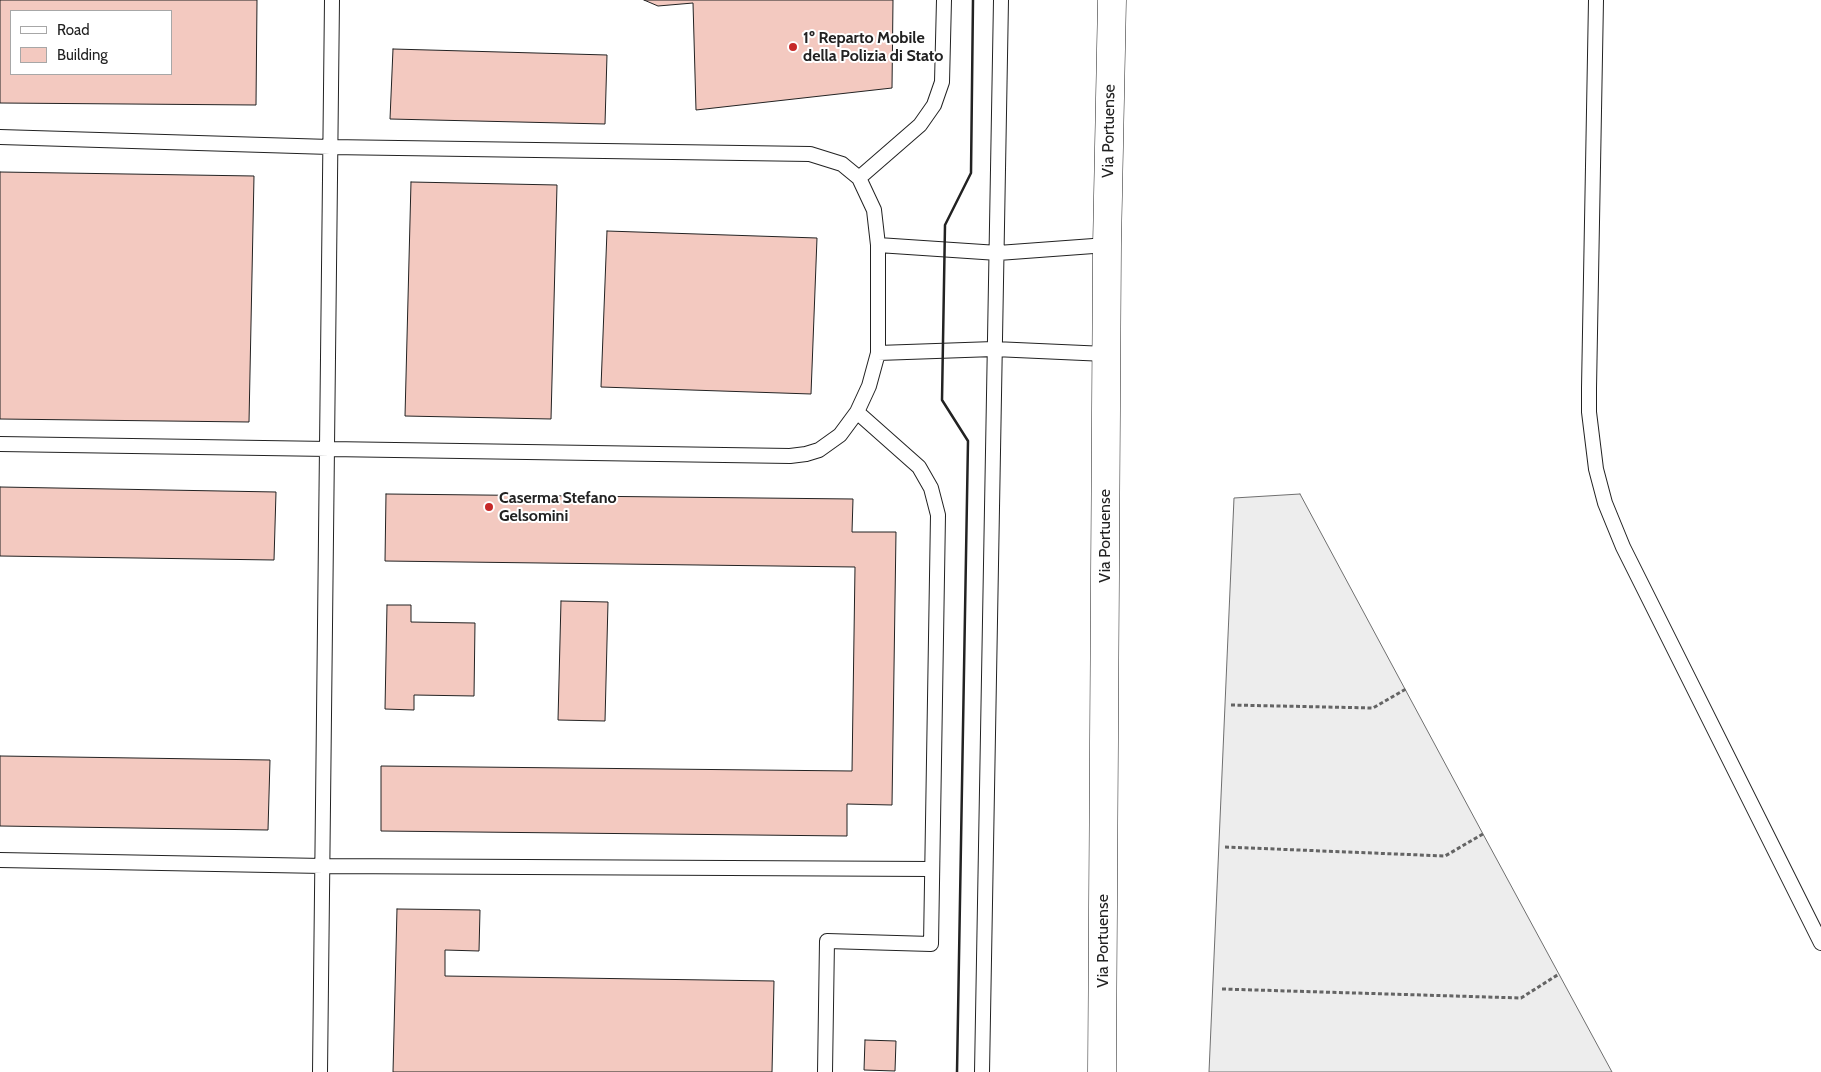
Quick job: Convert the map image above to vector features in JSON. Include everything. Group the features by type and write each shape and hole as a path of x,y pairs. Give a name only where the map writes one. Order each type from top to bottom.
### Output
{"street":[{"name":"Via Portuense","path":"1102,1072 1107,245 1112,0"}],"lane":[{"path":"320,1072 332,0"},
{"path":"859,178 920,125 934,105 942,82 944,0"},
{"path":"982,1072 1001,0"},
{"path":"1596,0 1588,388 1590,431 1596,469 1605,503 1623,547 1821,943"},
{"path":"0,137 330,147 800,152 821,156 837,162 852,171 859,178 874,210 878,245 878,353 869,386 857,412 840,435 819,450 790,456 0,444"},
{"path":"878,245 998,253 1107,245"},
{"path":"878,353 994,350 1106,354"},
{"path":"825,1072 827,941 931,944 936,507 931,488 919,467 857,412"},
{"path":"0,860 323,866 931,869"}],"path":[{"path":"1231,705 1373,708 1406,690"},
{"path":"1225,847 1445,856 1483,834"},
{"path":"1222,989 1521,998 1559,974"}],"shaded area":[{"path":"1300,494 1612,1072 1209,1072 1234,498"}],"building":[{"path":"0,0 257,0 256,105 0,103"},
{"name":"1º Reparto Mobile della Polizia di Stato","path":"644,0 893,0 892,88 696,110 693,3 658,6"},
{"path":"393,49 607,55 605,124 390,119"},
{"path":"0,172 254,176 249,422 0,419"},
{"path":"411,182 557,185 551,419 405,416"},
{"path":"607,231 817,238 811,394 601,387"},
{"path":"0,487 276,492 274,560 0,556"},
{"path":"386,494 853,499 852,532 896,532 892,805 847,804 847,836 381,831 381,766 852,771 855,567 385,561"},
{"path":"561,601 608,602 605,721 558,720"},
{"path":"387,605 411,605 411,622 475,623 474,696 414,695 414,710 385,709"},
{"path":"0,756 270,760 268,830 0,826"},
{"path":"397,909 480,910 479,951 445,950 445,976 774,981 772,1072 393,1072"},
{"path":"865,1040 896,1041 895,1071 864,1070"}],"wall":[{"path":"957,1072 968,441 942,400 945,225 971,173 973,0"}],"place":[{"name":"1º Reparto Mobile della Polizia di Stato","path":"793,47"},
{"name":"Caserma Stefano Gelsomini","path":"489,507"}]}
